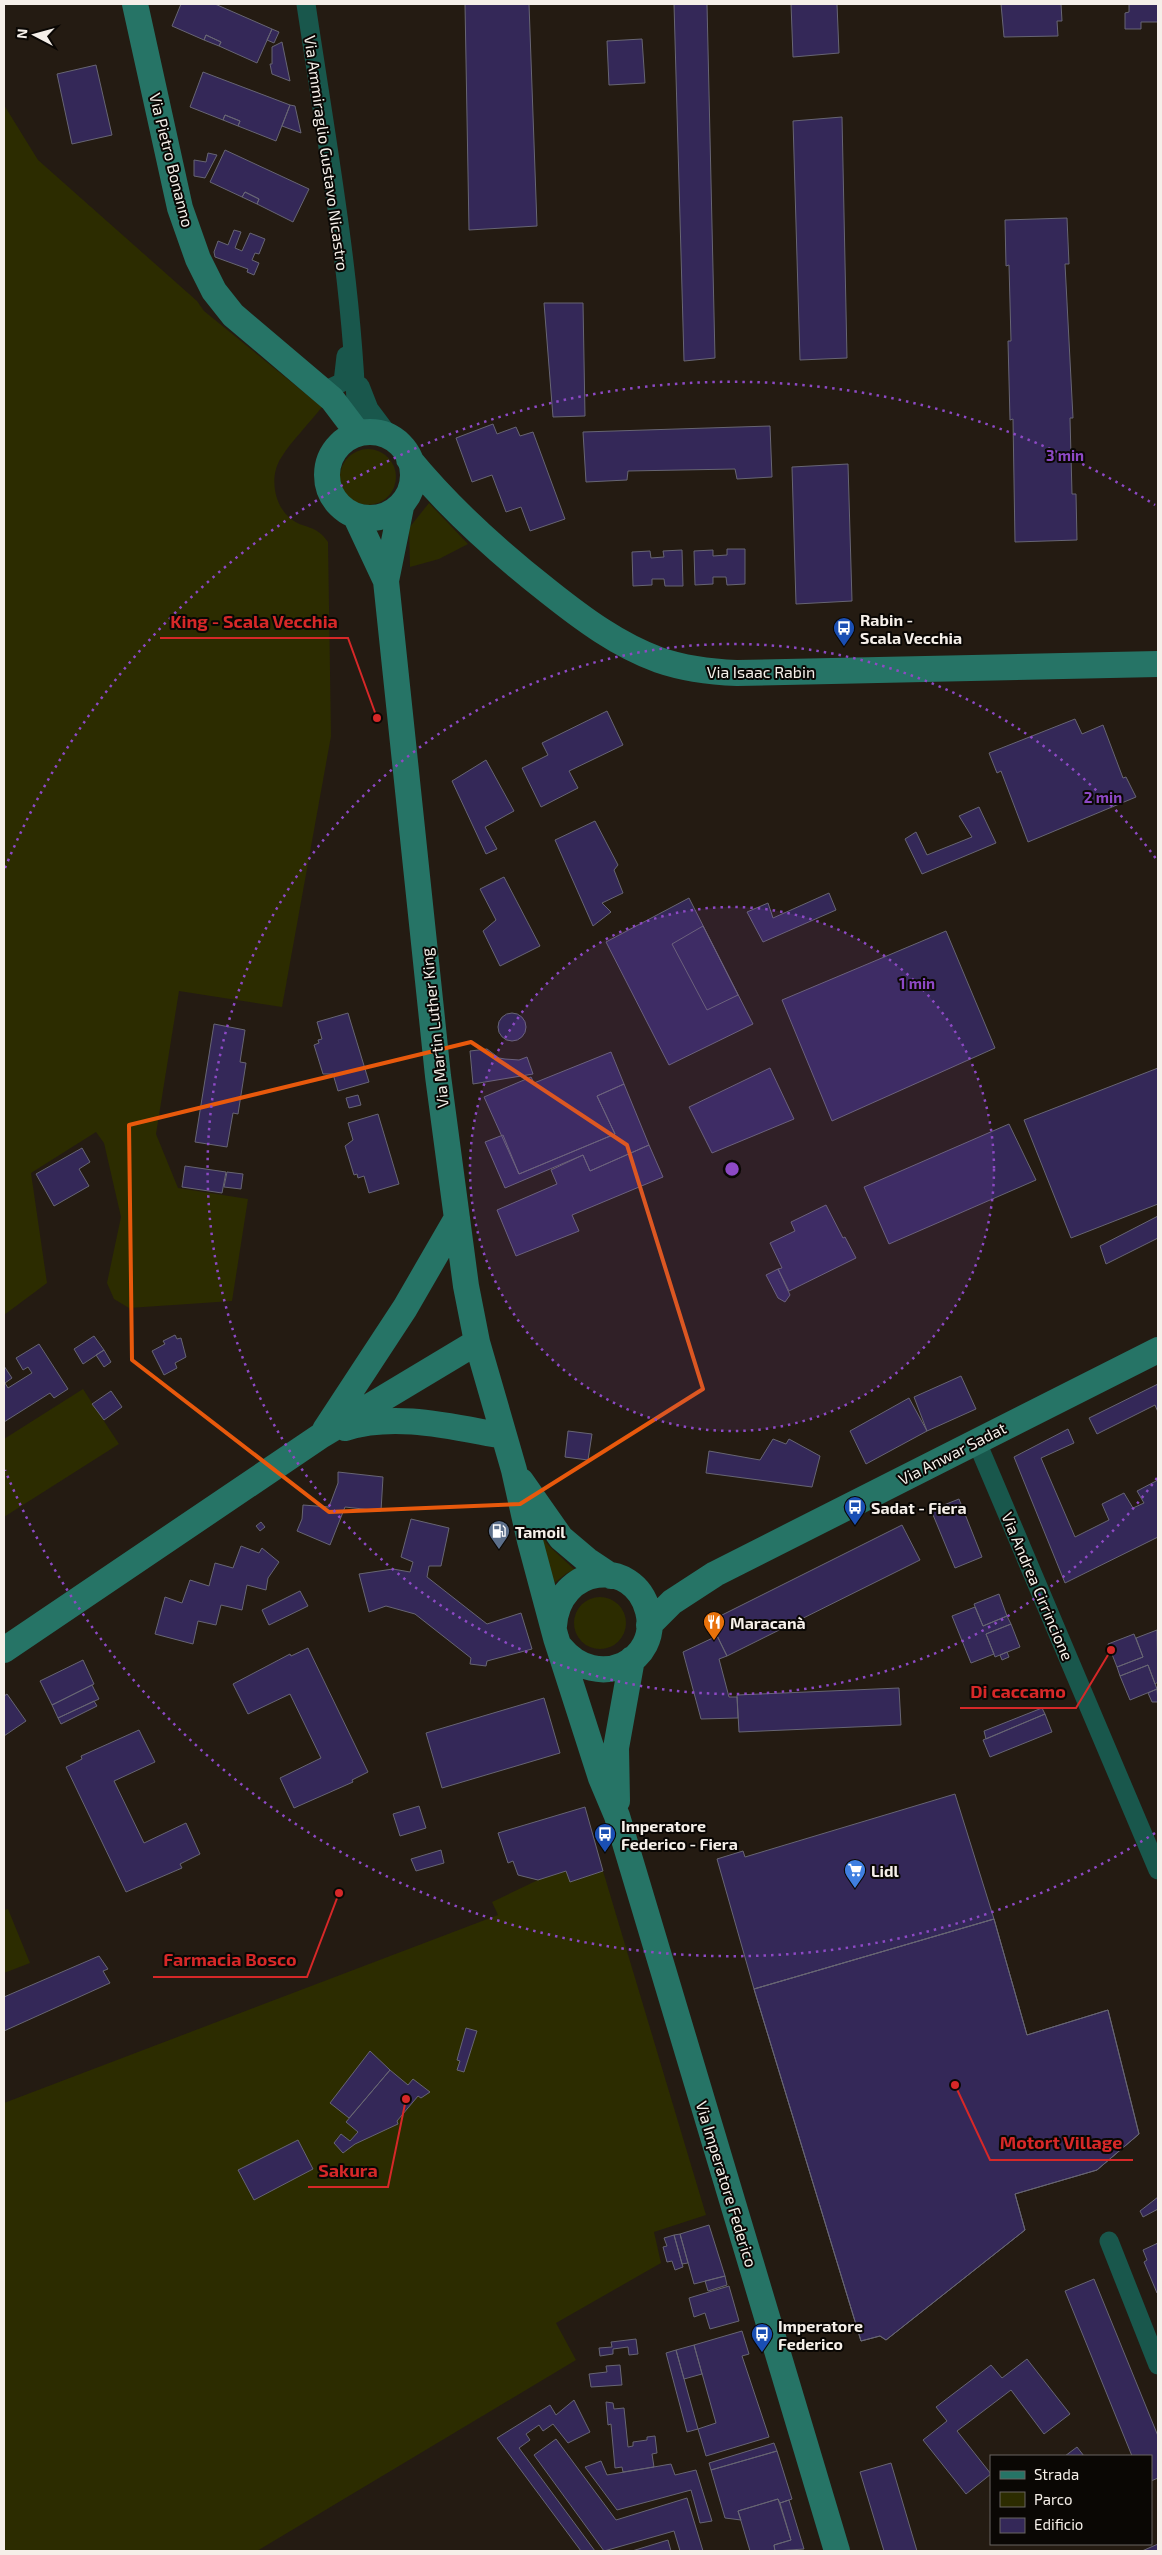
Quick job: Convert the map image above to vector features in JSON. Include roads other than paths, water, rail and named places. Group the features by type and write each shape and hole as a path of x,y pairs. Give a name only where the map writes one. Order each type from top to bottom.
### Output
{"street":[{"name":"Via Pietro Bonanno","path":"135,4 180,208 198,259 214,291 233,315 332,399 357,432"},
{"name":"Via Ammiraglio Gustavo Nicastro","path":"306,4 330,169 356,376 357,432"},
{"name":"Via Ammiraglio Gustavo Nicastro","path":"317,386 328,389 343,382 346,370 347,302"},
{"name":"Via Ammiraglio Gustavo Nicastro","path":"356,376 369,408 390,437"},
{"path":"377,431 390,437 401,445 409,459 412,477 408,496 401,507 389,516 378,519 356,517 343,510 334,500 329,489 327,476 330,459 337,446 357,432 377,431"},
{"name":"Via Isaac Rabin","path":"409,459 436,491 485,539 585,620 638,651 684,668 710,672 737,673 1158,664"},
{"name":"Via Martin Luther King","path":"401,507 386,581 438,1076 466,1286 478,1342 514,1470"},
{"name":"Via Martin Luther King","path":"356,517 386,581"},
{"path":"322,1435 405,1308 457,1218"},
{"path":"4,1650 322,1435 478,1342"},
{"name":"Via Anwar Sadat","path":"649,1626 672,1602 715,1574 976,1440 1158,1350"},
{"path":"322,1435 366,1421 444,1426 504,1436"},
{"name":"Via Andrea Cirrincione","path":"976,1440 1158,1870"},
{"path":"514,1470 561,1538 588,1560 612,1576"},
{"path":"514,1470 530,1541 558,1637 601,1778 617,1816"},
{"path":"596,1575 612,1576 624,1580 635,1588 646,1605 649,1626 647,1638 632,1659 620,1666 607,1670 594,1670 581,1666 570,1658 558,1637 555,1612 560,1598 582,1578 596,1575"},
{"path":"617,1816 616,1748 632,1659"},
{"name":"Via Imperatore Federico","path":"617,1816 837,2551"},
{"path":"1109,2241 1158,2365"}],"place":[{"name":"Rabin - Scala Vecchia","path":"844,647"},
{"name":"King - Scala Vecchia","path":"377,718"},
{"name":"Sadat - Fiera","path":"855,1526"},
{"name":"Tamoil","path":"499,1550"},
{"name":"Maracanà","path":"714,1641"},
{"name":"Di caccamo","path":"1111,1650"},
{"name":"Imperatore Federico - Fiera","path":"605,1853"},
{"name":"Lidl","path":"855,1889"},
{"name":"Farmacia Bosco","path":"339,1893"},
{"name":"Motort Village","path":"955,2085"},
{"name":"Sakura","path":"406,2099"},
{"name":"Imperatore Federico","path":"762,2353"}]}
